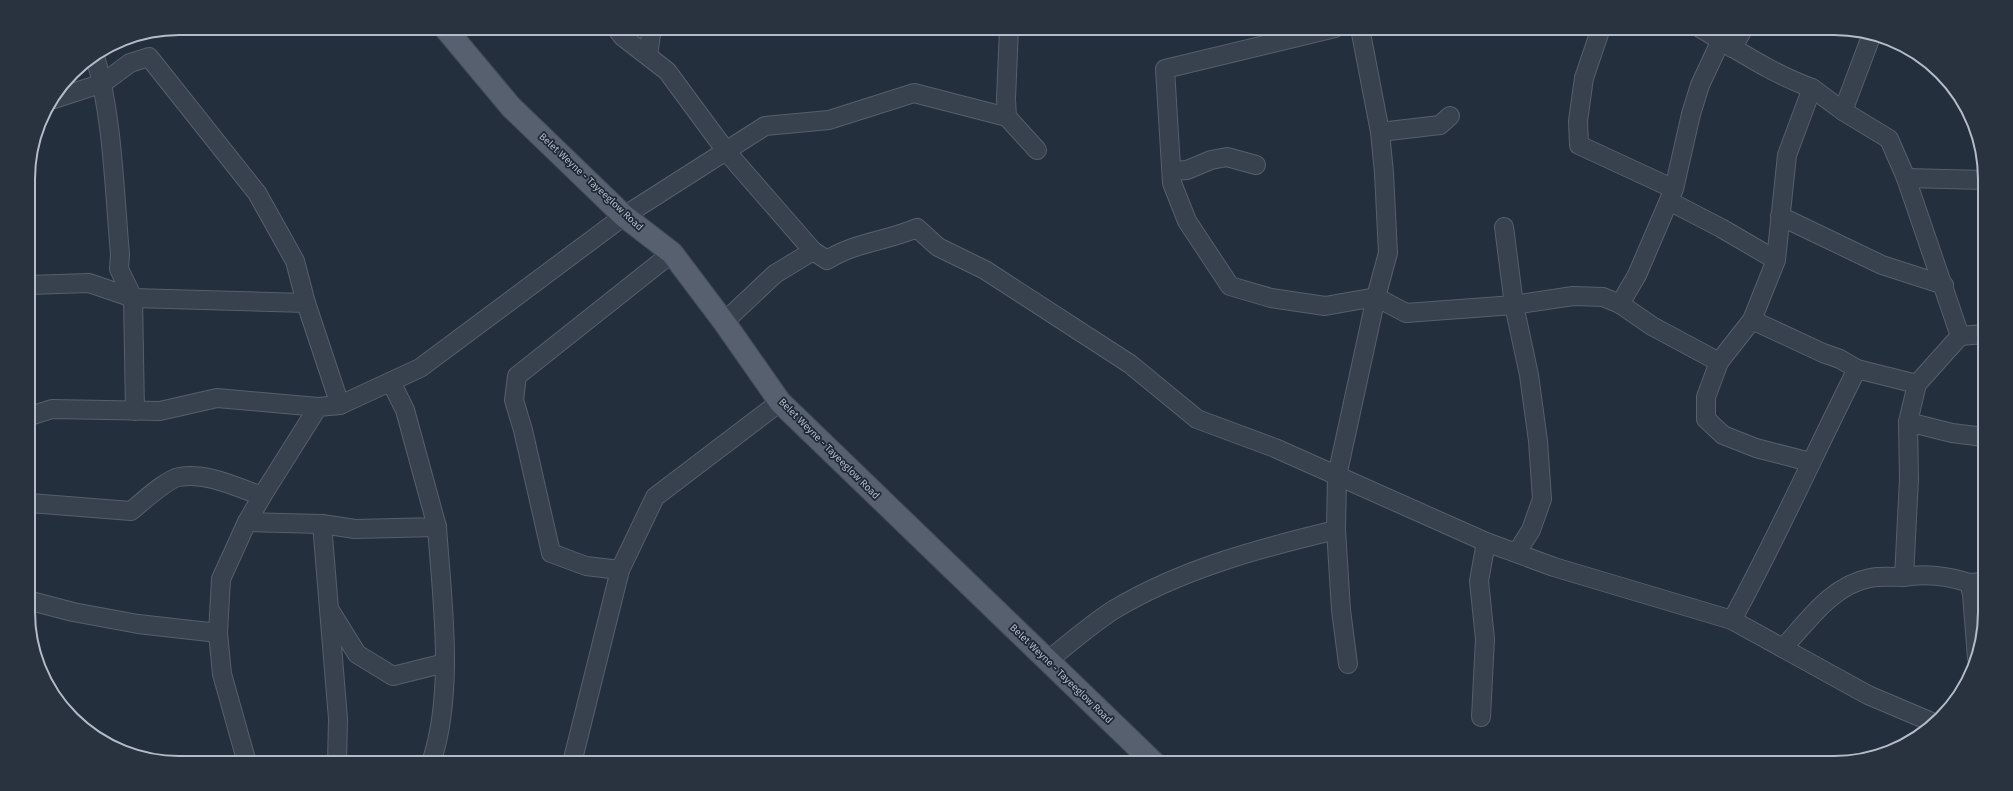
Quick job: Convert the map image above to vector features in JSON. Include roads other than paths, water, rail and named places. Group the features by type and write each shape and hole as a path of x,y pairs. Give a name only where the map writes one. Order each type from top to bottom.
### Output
{"main road":[{"name":"Belet Weyne - Tayeeglow Road","path":"451,35 511,107 624,216 672,253 724,322 780,402 1147,756"}],"street":[{"path":"621,35 667,71 726,151 813,251 827,260 843,250 905,234 917,228 938,247 985,270 1130,364 1197,419 1275,448 1486,542 1517,552 1554,567 1732,620 1868,696 1928,721"},
{"path":"648,55 651,35"},
{"path":"1008,118 1006,99 1009,35"},
{"path":"1306,35 1165,69 1172,183 1187,221 1230,286 1271,298 1325,306 1376,297 1406,312 1514,305 1573,296 1603,297 1620,304 1652,326 1719,362"},
{"path":"1348,664 1341,610 1336,530 1337,476 1376,297 1388,253 1380,132 1361,35"},
{"path":"1599,35 1584,78 1578,121 1580,146 1672,195 1721,228 1776,260"},
{"path":"1711,35 1794,82 1812,88 1843,111 1889,139 1906,178 1922,227 1944,285 1960,336"},
{"path":"1620,304 1637,275 1672,195 1691,114 1700,85 1726,44 1736,35"},
{"path":"1843,111 1870,40"},
{"path":"61,97 103,83 130,63 150,57 257,193 295,262 306,303 340,405"},
{"path":"96,61 103,83 113,170 120,254 119,268 133,298 135,411"},
{"path":"1810,462 1756,448 1723,435 1706,419 1706,397 1719,362 1752,320 1776,260 1787,155 1812,88"},
{"path":"35,414 52,409 160,411 217,398 318,407 340,405 420,368 624,216 765,126 829,120 914,92 1008,118 1036,150"},
{"path":"1380,132 1440,125 1450,116"},
{"path":"1172,171 1187,170 1212,160 1227,157 1256,165"},
{"path":"1906,178 1978,180"},
{"path":"1780,216 1882,265 1944,285"},
{"path":"1504,227 1514,305 1529,375 1538,441 1542,499 1531,530 1517,552"},
{"path":"724,322 775,274 813,251"},
{"path":"620,570 586,566 551,553 523,430 514,400 517,376 672,253"},
{"path":"35,285 89,284 133,298 306,303"},
{"path":"1752,320 1823,353 1840,359 1857,369 1917,384"},
{"path":"1904,577 1908,479 1908,422 1917,384 1960,336 1978,334"},
{"path":"1732,620 1769,552 1810,462 1857,369"},
{"path":"391,382 405,410 437,527 445,663 439,735 433,756"},
{"path":"574,756 620,570 655,497 780,402"},
{"path":"245,756 222,674 218,633 221,579 247,522 318,407"},
{"path":"1908,422 1952,433 1978,436"},
{"path":"35,503 131,511 154,492 178,477 208,477 262,496"},
{"path":"247,522 322,524 355,529 437,527"},
{"path":"322,524 338,719 338,756"},
{"path":"1047,660 1114,610 1178,577 1280,543 1336,530"},
{"path":"1481,717 1485,639 1479,581 1486,542"},
{"path":"1783,648 1827,600 1849,585 1870,578 1904,577 1917,574 1977,582 1972,594 1975,638"},
{"path":"35,602 73,612 138,624 218,633"},
{"path":"330,610 357,654 393,676 445,663"}]}
